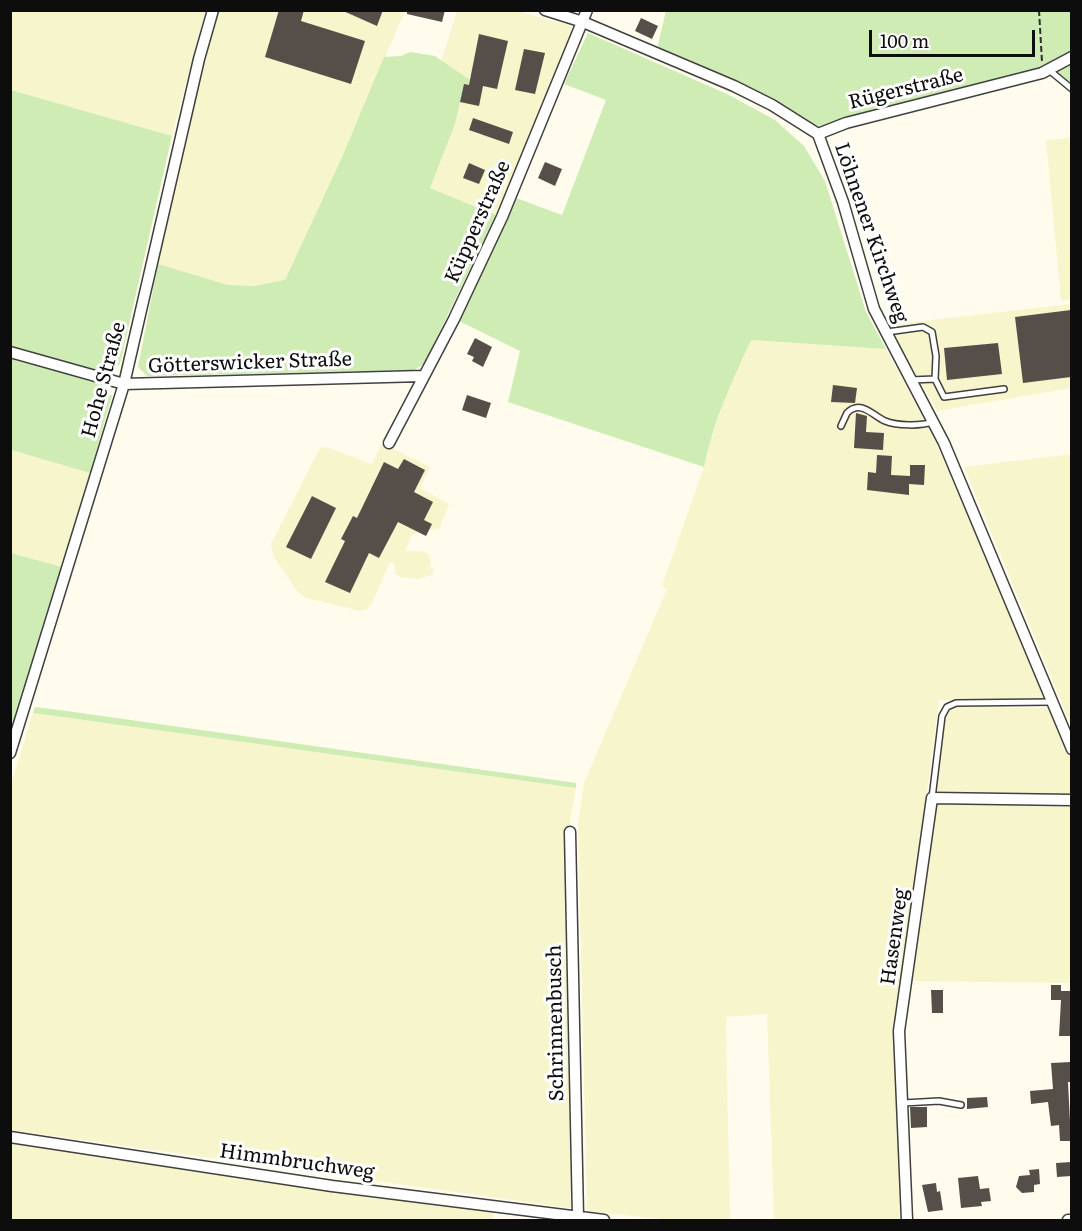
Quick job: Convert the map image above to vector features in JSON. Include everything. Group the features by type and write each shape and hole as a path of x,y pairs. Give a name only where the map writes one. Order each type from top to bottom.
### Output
{"street":[{"name":"Hohe Straße","path":"10,753 124,384 199,59 213,10"},
{"name":"Löhnener Kirchweg","path":"545,10 583,22 734,86 772,105 818,134 843,202 874,309 933,422 1071,749"},
{"name":"Küpperstraße","path":"389,443 454,319 512,196 587,10"},
{"name":"Rügerstraße","path":"818,134 846,123 1046,71 1071,57"},
{"name":"Götterswicker Straße","path":"10,352 124,384 423,376"},
{"path":"932,798 1071,800"},
{"name":"Hasenweg","path":"907,1221 899,1031 932,798"},
{"name":"Schrinnenbusch","path":"570,832 578,1216"},
{"name":"Himmbruchweg","path":"10,1137 332,1186 604,1221"}],"lane":[{"path":"1046,71 1071,89"},
{"path":"885,332 923,327 932,332 936,356 935,379 944,397 1004,389"},
{"path":"911,380 935,379"},
{"path":"841,426 847,413 857,408 867,409 891,423 926,424 933,422"},
{"path":"932,798 942,716 947,707 956,703 1052,702"},
{"path":"903,1103 939,1101 961,1105"}],"path":[{"path":"1039,10 1046,71"}],"shaded area":[{"path":"10,11 205,11 172,136 11,90"},
{"path":"218,11 405,11 343,155 285,280 254,286 228,285 158,264 211,30"},
{"path":"457,11 517,11 569,25 574,36 496,215 430,188 455,124 465,79 441,61"},
{"path":"1071,138 1071,299 1061,301 1046,140"},
{"path":"1071,304 1071,388 937,411 888,325"},
{"path":"751,340 886,349 933,436 962,503 969,503 1046,698 939,700 898,1014 900,1220 774,1220 767,1014 726,1017 730,1220 670,1220 587,1211 578,824 584,783 667,589 662,585 704,467 709,445 729,387"},
{"path":"382,443 430,467 420,488 449,504 439,529 429,530 426,536 419,532 412,535 405,551 421,551 429,554 431,565 426,566 434,569 432,575 418,579 401,577 396,574 394,563 390,562 372,603 367,609 361,611 306,598 297,591 273,556 271,544 320,448 326,447 372,464"},
{"path":"10,450 90,473 62,567 11,553"},
{"path":"1072,454 1071,725 964,467"},
{"path":"956,707 1050,708 1071,759 1071,983 908,981 945,716"},
{"path":"33,713 576,788 568,831 577,1209 11,1130 11,784"},
{"path":"11,1143 495,1211 493,1220 11,1220"}],"green space":[{"path":"666,11 1071,11 1071,84 1058,73 833,130 778,114 655,57"},
{"path":"588,33 727,94 775,120 804,146 825,181 866,312 886,349 751,340 718,418 704,467 508,402 520,351 457,320 516,198 562,215 606,100 564,84"},
{"path":"410,52 435,56 470,80 469,85 464,85 455,124 430,188 496,215 424,364 414,370 147,376 138,367 158,264 228,285 254,286 285,280 343,155 384,57 401,56"},
{"path":"11,90 172,136 120,364 110,374 11,346"},
{"path":"10,359 100,384 112,396 90,473 11,450"},
{"path":"11,553 62,567 11,737"},
{"path":"35,707 576,783 576,788 33,713"}],"building":[{"path":"279,10 304,10 301,21 365,41 351,84 265,57"},
{"path":"341,10 383,10 377,26"},
{"path":"407,10 445,10 442,22 407,14"},
{"path":"641,18 658,26 652,39 635,31"},
{"path":"479,34 508,41 497,89 483,86 479,106 460,102 464,84 469,85"},
{"path":"524,49 545,53 535,94 515,90"},
{"path":"473,118 513,132 509,144 469,130"},
{"path":"545,162 562,169 555,186 538,178"},
{"path":"469,163 485,170 479,184 463,178"},
{"path":"1071,310 1071,377 1023,383 1015,317"},
{"path":"475,338 492,347 483,367 472,361 474,357 467,354"},
{"path":"998,343 1002,374 947,380 944,348"},
{"path":"833,385 857,388 855,403 831,402"},
{"path":"467,395 491,403 486,418 462,410"},
{"path":"856,413 867,416 866,432 884,433 883,450 854,448"},
{"path":"877,455 892,456 891,475 910,476 910,465 925,465 924,485 909,484 909,495 867,490 868,472 876,473"},
{"path":"404,459 425,470 414,492 433,502 424,520 432,524 426,536 398,522 379,558 369,553 350,593 325,582 345,541 341,539 353,516 357,518 384,462 398,469"},
{"path":"312,496 336,508 311,559 286,547"},
{"path":"1051,985 1061,985 1061,991 1071,991 1071,1036 1059,1036 1061,1000 1051,1000"},
{"path":"931,990 943,990 943,1013 932,1013"},
{"path":"1071,1062 1071,1082 1068,1082 1071,1141 1060,1141 1059,1125 1051,1126 1048,1102 1031,1104 1030,1091 1053,1089 1051,1063"},
{"path":"987,1097 988,1107 967,1109 967,1098"},
{"path":"910,1107 927,1107 927,1127 911,1128"},
{"path":"1071,1162 1071,1176 1057,1177 1056,1163"},
{"path":"1039,1169 1040,1184 1034,1185 1034,1192 1022,1193 1016,1187 1019,1176 1030,1175 1029,1170"},
{"path":"978,1176 980,1189 989,1188 991,1201 981,1202 982,1206 961,1208 958,1178"},
{"path":"936,1183 937,1192 940,1191 943,1210 928,1212 922,1185"}]}
